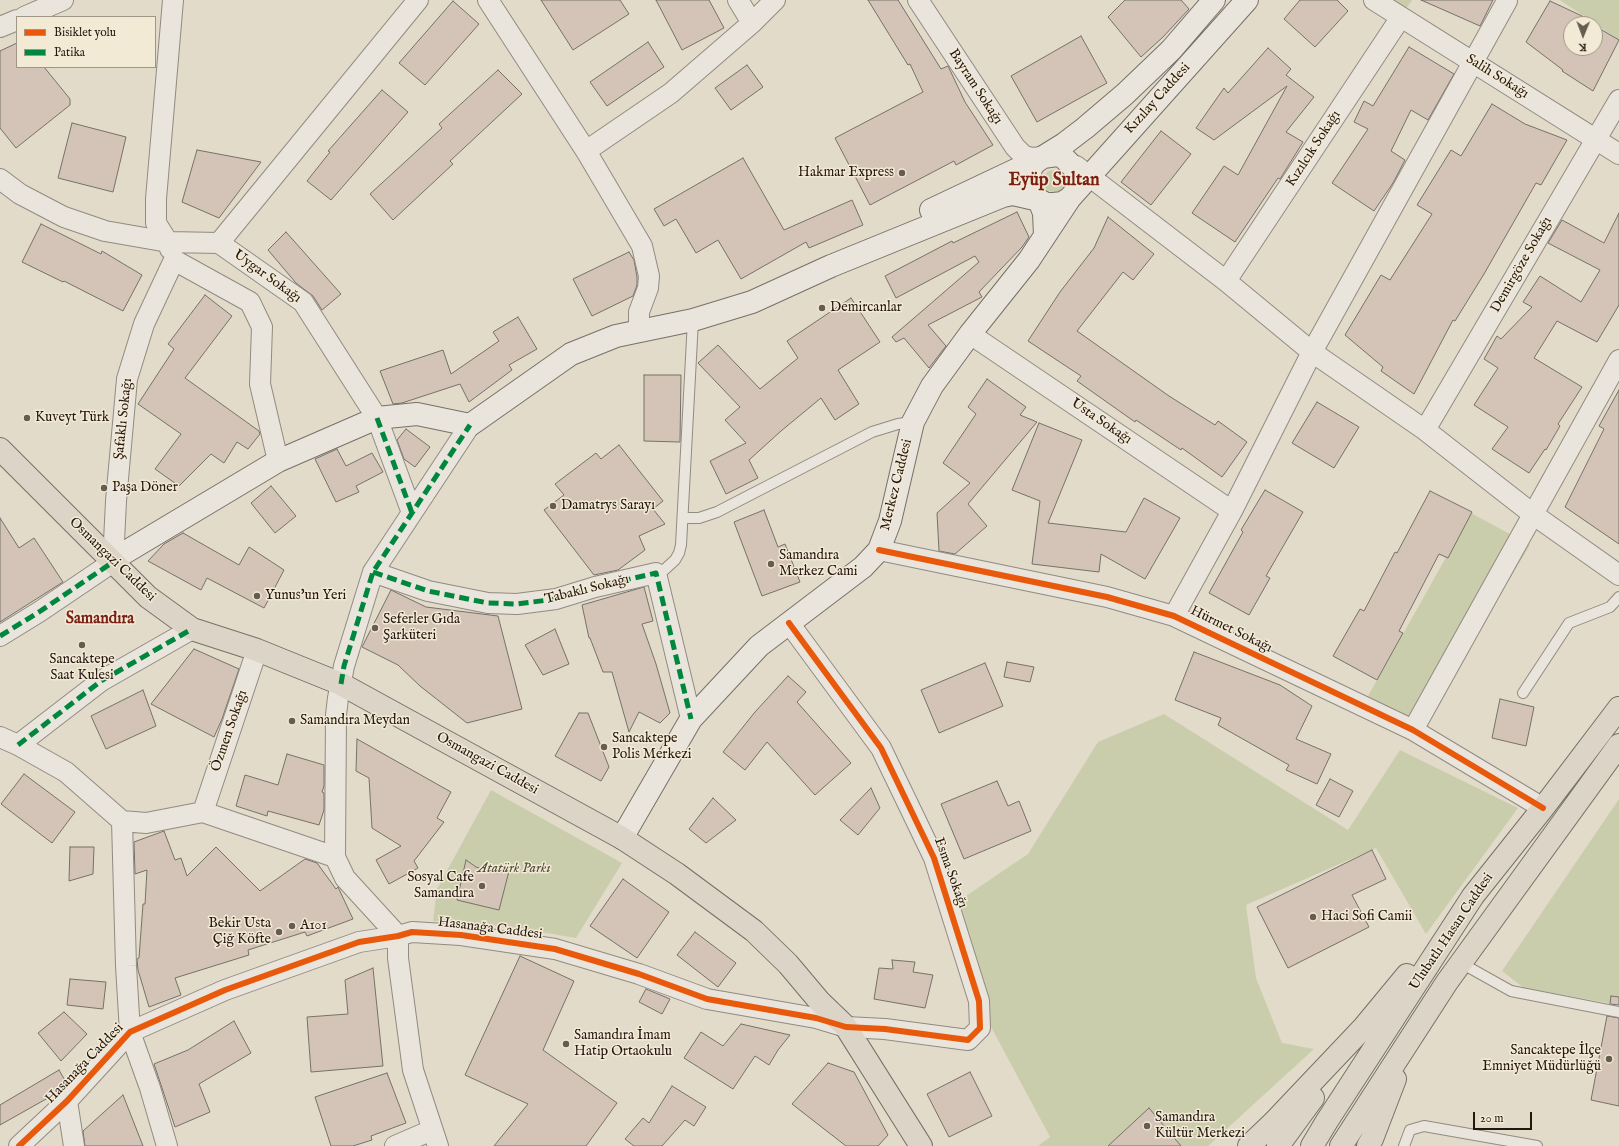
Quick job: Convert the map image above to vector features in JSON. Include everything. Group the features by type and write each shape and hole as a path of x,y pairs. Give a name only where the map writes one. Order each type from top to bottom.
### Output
{"main road":[{"name":"Kızılay Caddesi","path":"1043,157 1085,128 1125,94 1171,50 1214,0"},
{"name":"Kızılay Caddesi","path":"1070,198 1247,0"},
{"path":"831,266 910,221 1043,157 1057,155 1069,162 1074,168 1077,176 1075,192 1070,198 1062,203 1046,204 1033,194 1028,180 1032,166 1043,157"},
{"path":"113,562 124,553 278,461 376,418 418,414 470,425 571,354 616,336 693,320 752,302 831,266 1003,196 1013,194 1039,200"},
{"name":"Merkez Caddesi","path":"622,838 691,719 759,646 863,567 879,550 890,521 913,422 932,386 970,334 1029,260 1070,198"},
{"path":"1039,200 1044,213 1045,235"},
{"name":"Osmangazi Caddesi","path":"0,449 148,597 192,629 257,650 341,684 622,838 677,874 754,931 788,964 820,1002 846,1027 921,1146"},
{"name":"Ulubatlı Hasan Caddesi","path":"1312,1146 1473,896 1543,808 1619,708"},
{"name":"Ulubatlı Hasan Caddesi","path":"1342,1146 1410,1038 1461,963 1619,745"},
{"path":"1249,1146 1273,1123 1364,1027 1473,896"},
{"path":"1278,1146 1364,1027"},
{"path":"1372,1145 1410,1038"}],"street":[{"path":"26,16 63,0"},
{"path":"171,251 156,223 156,199 173,0"},
{"path":"219,243 418,0"},
{"path":"488,0 586,151 642,246 649,276 648,288 639,312 639,331"},
{"path":"738,0 752,23"},
{"path":"586,151 671,93 752,23 775,0"},
{"name":"Bayram Sokağı","path":"918,0 1015,148 1023,155 1031,158 1043,157"},
{"name":"Salih Sokağı","path":"1374,0 1619,154"},
{"path":"1174,616 1232,511 1312,352 1507,1"},
{"name":"Kızılcık Sokağı","path":"1226,281 1401,17"},
{"path":"0,27 16,20"},
{"name":"Demirgöze Sokağı","path":"1425,430 1619,100"},
{"path":"1069,162 1226,281 1312,352 1425,430 1534,515 1619,575"},
{"path":"0,179 20,194 64,217 171,251 250,302 262,327 260,384 278,461"},
{"path":"1070,198 1081,191 1090,189 1097,188 1110,192"},
{"name":"Uygar Sokağı","path":"171,251 219,243 303,302 376,418 412,513"},
{"name":"Şafaklı Sokağı","path":"113,562 116,501 127,379 144,324 171,251"},
{"name":"Usta Sokağı","path":"970,334 1232,511"},
{"path":"1414,730 1619,360"},
{"path":"395,1146 435,1138 413,1070 398,958 398,936 346,878 335,857 336,715 344,666 373,572 470,425"},
{"name":"Hürmet Sokağı","path":"879,550 1106,597 1174,616 1414,730 1543,808"},
{"path":"0,636 39,612 113,562"},
{"name":"Tabaklı Sokağı","path":"373,572 428,591 488,603 517,604 556,599 595,587 656,574"},
{"path":"656,574 691,719"},
{"name":"Esma Sokağı","path":"789,623 881,748 934,858 979,1001 980,1028 968,1040 885,1029 846,1027"},
{"path":"18,745 101,681 192,629"},
{"name":"Özmen Sokağı","path":"203,812 257,650"},
{"path":"0,737 18,745 66,772 122,821 146,823 203,812 335,857"},
{"path":"122,821 126,966 130,1032 150,1088 167,1146"},
{"name":"Hasanağa Caddesi","path":"18,1146 67,1101 130,1032 225,990 359,942 398,936 412,932 461,935 555,949 639,974 707,999 816,1018 846,1027"},
{"path":"67,1101 74,1146"}],"lane":[{"path":"656,574 669,566 679,553 683,518 693,320"},
{"path":"683,518 699,518 717,512 872,432 898,424 913,422"},
{"path":"1523,693 1569,623 1610,608 1619,596"},
{"path":"1461,963 1511,991 1619,1012"},
{"path":"1404,1146 1410,1130 1424,1126 1537,1146"}],"green space":[{"path":"1392,0 1412,0 1406,9"},
{"path":"1560,0 1619,0 1619,40 1603,29 1603,16 1584,16"},
{"path":"1054,170 1062,173 1065,181 1062,189 1054,192 1046,189 1043,181 1046,173"},
{"path":"1471,513 1530,545 1419,731 1363,705"},
{"path":"1164,714 1348,830 1400,750 1518,808 1426,934 1376,848 1246,905 1256,978 1282,1043 1314,1049 1208,1146 1038,1146 1050,1137 976,999 960,900 1028,854 1098,742"},
{"name":"Atatürk Parkı","path":"491,790 622,863 576,938 511,927 433,921 437,889"},
{"path":"1619,799 1619,1005 1524,988 1502,971"}],"building":[{"path":"541,0 620,0 629,14 573,50"},
{"path":"656,0 709,0 724,28 682,50"},
{"path":"868,0 898,0 941,69 948,66 965,102 993,145 956,165 954,161 870,205 835,138 923,92 910,64 908,65"},
{"path":"1125,0 1181,0 1189,9 1163,37 1141,57 1108,17"},
{"path":"1300,0 1337,0 1348,11 1315,47 1284,19"},
{"path":"1421,0 1493,0 1480,26"},
{"path":"453,1 479,24 425,85 399,63"},
{"path":"1550,1 1582,16 1563,16 1563,56 1603,56 1603,31 1619,40 1593,91 1562,71 1563,70 1526,42"},
{"path":"1081,36 1107,83 1037,122 1011,76"},
{"path":"648,42 664,67 607,106 590,82"},
{"path":"16,43 16,68 45,68 70,99 70,105 16,148 0,128 0,51"},
{"path":"1409,47 1454,74 1428,120 1411,110 1391,151 1405,160 1393,183 1374,211 1332,183 1368,129 1354,122 1364,101 1373,106"},
{"path":"1268,48 1291,69 1286,75 1314,97 1286,132 1303,142 1280,179 1278,178 1235,242 1192,213 1224,166 1238,175 1287,86 1214,140 1196,128 1224,88 1228,93"},
{"path":"747,65 763,87 731,110 715,88"},
{"path":"498,70 522,94 450,161 453,164 393,220 370,194 442,128 439,124"},
{"path":"382,90 408,112 331,200 307,181 330,152 328,151"},
{"path":"1492,104 1525,124 1567,140 1541,185 1536,183 1484,274 1455,321 1453,320 1414,394 1381,371 1383,367 1345,335 1381,275 1390,280 1432,214 1417,205 1451,150 1461,156"},
{"path":"72,123 126,137 113,192 58,178"},
{"path":"1161,131 1191,154 1151,205 1121,182"},
{"path":"197,150 261,162 219,218 182,202"},
{"path":"743,158 784,230 852,200 863,225 809,248 806,242 741,279 718,240 696,253 676,219 664,226 654,209"},
{"path":"1017,212 1029,237 1022,247 979,292 982,297 928,325 946,346 929,368 904,338 896,342 892,337 979,262 975,256 896,298 885,276 952,241 953,243"},
{"path":"1619,213 1619,305 1597,342 1557,321 1534,358 1582,387 1558,424 1560,426 1546,450 1545,449 1529,473 1492,449 1508,427 1474,405 1498,368 1484,359 1497,336 1501,339 1532,307 1523,302 1540,276 1581,302 1600,270 1548,243 1562,220 1604,243"},
{"path":"1108,217 1154,254 1133,280 1123,272 1077,331 1169,396 1215,425 1218,421 1247,442 1222,477 1182,448 1181,450 1136,420 1135,422 1077,381 1081,376 1028,341 1060,292 1094,248"},
{"path":"41,224 101,254 102,251 142,275 123,311 64,281 63,282 22,262"},
{"path":"286,232 341,294 322,310 313,296 296,283 268,250"},
{"path":"629,252 634,260 637,277 637,285 633,296 592,316 573,279"},
{"path":"205,295 232,316 185,378 259,431 260,434 248,449 237,442 224,463 211,454 179,486 155,469 181,434 138,404 174,349 168,344"},
{"path":"851,298 880,342 838,370 859,404 835,420 821,398 749,460 758,478 726,494 710,461 746,443 725,420 740,407 698,363 718,345 760,389 798,358 787,341"},
{"path":"518,317 537,349 509,365 512,370 469,402 460,384 402,403 393,404 380,371 443,350 451,374 499,341 493,332"},
{"path":"644,375 681,375 680,442 644,441"},
{"path":"987,379 1026,407 1020,415 1037,422 968,504 987,526 955,554 939,551 937,513 970,483 943,463 976,414 968,407"},
{"path":"1619,390 1619,544 1565,507 1604,429 1599,426"},
{"path":"1317,402 1359,427 1334,468 1292,443"},
{"path":"1039,423 1082,440 1048,523 1126,532 1144,498 1180,518 1145,579 1101,554 1099,572 1032,564 1040,501 1012,490"},
{"path":"406,429 430,447 415,467 404,459 397,440"},
{"path":"619,445 663,501 653,509 665,524 639,536 645,550 618,570 594,575 544,510 564,495 555,484 596,453 601,459"},
{"path":"337,449 346,466 372,453 383,472 356,486 359,492 336,502 315,459"},
{"path":"271,486 296,516 275,533 251,503"},
{"path":"1265,490 1303,512 1266,576 1270,578 1249,615 1209,593 1243,532 1241,530"},
{"path":"1430,491 1472,512 1448,558 1439,554 1399,631 1403,633 1377,680 1333,656 1360,609 1364,611 1395,552 1397,553"},
{"name":"Samandıra Merkez Cami","path":"764,510 778,547 785,544 800,582 762,596 734,522"},
{"path":"0,518 19,548 34,538 63,582 0,622"},
{"path":"183,533 239,565 249,547 284,570 264,608 207,578 201,590 148,561 164,544"},
{"path":"644,587 653,621 642,624 656,664 670,713 660,723 639,712 629,732 612,672 603,672 589,638 582,605"},
{"path":"391,590 426,607 498,616 522,709 467,723 420,686 398,665 362,647"},
{"path":"555,629 569,664 543,675 525,645"},
{"path":"194,649 239,669 222,719 214,737 151,704"},
{"path":"1194,652 1280,685 1312,706 1296,739 1331,754 1317,784 1286,770 1289,765 1218,725 1221,718 1175,700"},
{"path":"1007,662 1034,667 1030,682 1004,677"},
{"path":"985,663 1003,706 939,733 921,690"},
{"path":"788,676 806,692 797,702 851,763 815,795 767,742 745,770 723,752 755,712"},
{"path":"143,690 156,726 106,749 91,716"},
{"path":"1500,699 1534,707 1526,746 1492,738"},
{"path":"579,713 588,713 609,767 601,781 555,756"},
{"path":"357,739 451,792 437,818 444,822 414,861 418,868 389,884 376,860 401,846 372,828 369,778 356,771"},
{"path":"287,754 324,765 324,786 322,792 324,793 324,810 319,825 268,811 267,816 236,806 245,775 278,785"},
{"path":"24,774 75,812 52,843 1,804"},
{"path":"1330,779 1353,791 1339,817 1316,805"},
{"path":"997,781 1008,806 1019,801 1031,831 964,859 941,804"},
{"path":"871,788 880,808 858,835 840,820"},
{"path":"713,798 736,820 706,843 689,829"},
{"path":"164,831 175,860 181,858 187,876 216,847 260,891 305,859 317,863 336,889 338,887 353,919 307,936 305,932 248,950 249,955 175,978 181,995 149,1007 138,970 137,959 139,958 147,870 135,874 134,842"},
{"path":"70,847 94,847 93,874 69,881"},
{"name":"Haci Sofi Camii","path":"1372,850 1386,879 1352,895 1369,927 1288,968 1257,907"},
{"name":"Sosyal Cafe Samandıra","path":"466,860 476,867 495,873 509,871 499,910 457,900"},
{"path":"623,879 669,912 637,958 590,926"},
{"path":"695,932 736,963 718,987 677,955"},
{"path":"520,956 574,981 543,1050 617,1103 586,1146 494,1146 528,1104 465,1075"},
{"path":"892,960 915,962 913,972 933,975 925,1008 874,999 879,968 893,969"},
{"path":"373,968 383,1066 311,1072 307,1017 348,1014 345,980"},
{"path":"70,979 106,982 103,1009 67,1005"},
{"path":"646,989 670,999 662,1014 639,1002"},
{"path":"1611,996 1619,997 1619,1005 1610,1004"},
{"path":"64,1012 87,1034 61,1061 38,1033"},
{"name":"Sancaktepe İlçe Emniyet Müdürlüğü","path":"1607,1016 1619,1018 1619,1106 1591,1100"},
{"path":"234,1021 251,1053 199,1084 210,1112 175,1127 154,1064 188,1050"},
{"path":"741,1024 790,1035 778,1050 769,1065 755,1056 733,1089 684,1058 701,1032 723,1046"},
{"path":"828,1063 854,1072 888,1135 878,1146 846,1146 792,1104"},
{"path":"59,1070 67,1084 62,1090 0,1125 0,1105"},
{"path":"970,1072 992,1116 949,1137 927,1094"},
{"path":"387,1073 406,1123 371,1136 372,1140 353,1146 331,1146 315,1097"},
{"path":"672,1086 706,1107 694,1126 685,1120 662,1146 634,1146 625,1139 643,1118 649,1123"},
{"path":"123,1095 143,1146 85,1146 83,1131"},
{"name":"Samandıra Kültür Merkezi","path":"1149,1108 1181,1146 1108,1146"}],"marked path":[{"path":"377,418 412,513"},
{"path":"341,684 344,666 373,572 470,425"},
{"path":"0,636 39,612 113,562"},
{"path":"373,572 428,591 488,603 517,604 556,599 595,587 656,573 691,719"},
{"path":"18,745 101,681 192,629"}],"cycle path":[{"path":"879,550 1107,597 1174,616 1413,730 1543,808"},
{"path":"19,1146 67,1101 130,1032 225,990 359,942 398,936 412,932 461,935 555,949 639,974 707,999 816,1018 846,1027 885,1029 968,1040 980,1028 979,1001 934,858 881,748 789,623"}],"place":[{"name":"Hakmar Express","path":"902,173"},
{"name":"Demircanlar","path":"822,308"},
{"name":"Kuveyt Türk","path":"27,418"},
{"name":"Paşa Döner","path":"104,488"},
{"name":"Damatrys Sarayı","path":"553,506"},
{"name":"Samandıra Merkez Cami","path":"771,564"},
{"name":"Yunus'un Yeri","path":"257,596"},
{"name":"Seferler Gıda Şarküteri","path":"375,628"},
{"name":"Sancaktepe Saat Kulesi","path":"82,645"},
{"name":"Samandıra Meydan","path":"292,721"},
{"name":"Sancaktepe Polis Merkezi","path":"604,747"},
{"name":"Sosyal Cafe Samandıra","path":"482,886"},
{"name":"Haci Sofi Camii","path":"1313,917"},
{"name":"A101","path":"292,926"},
{"name":"Bekir Usta Çiğ Köfte","path":"279,932"},
{"name":"Samandıra İmam Hatip Ortaokulu","path":"566,1044"},
{"name":"Sancaktepe İlçe Emniyet Müdürlüğü","path":"1609,1059"},
{"name":"Samandıra Kültür Merkezi","path":"1147,1126"}],"district":[{"name":"Eyüp Sultan","path":"1054,181"},
{"name":"Samandıra","path":"100,620"}]}
